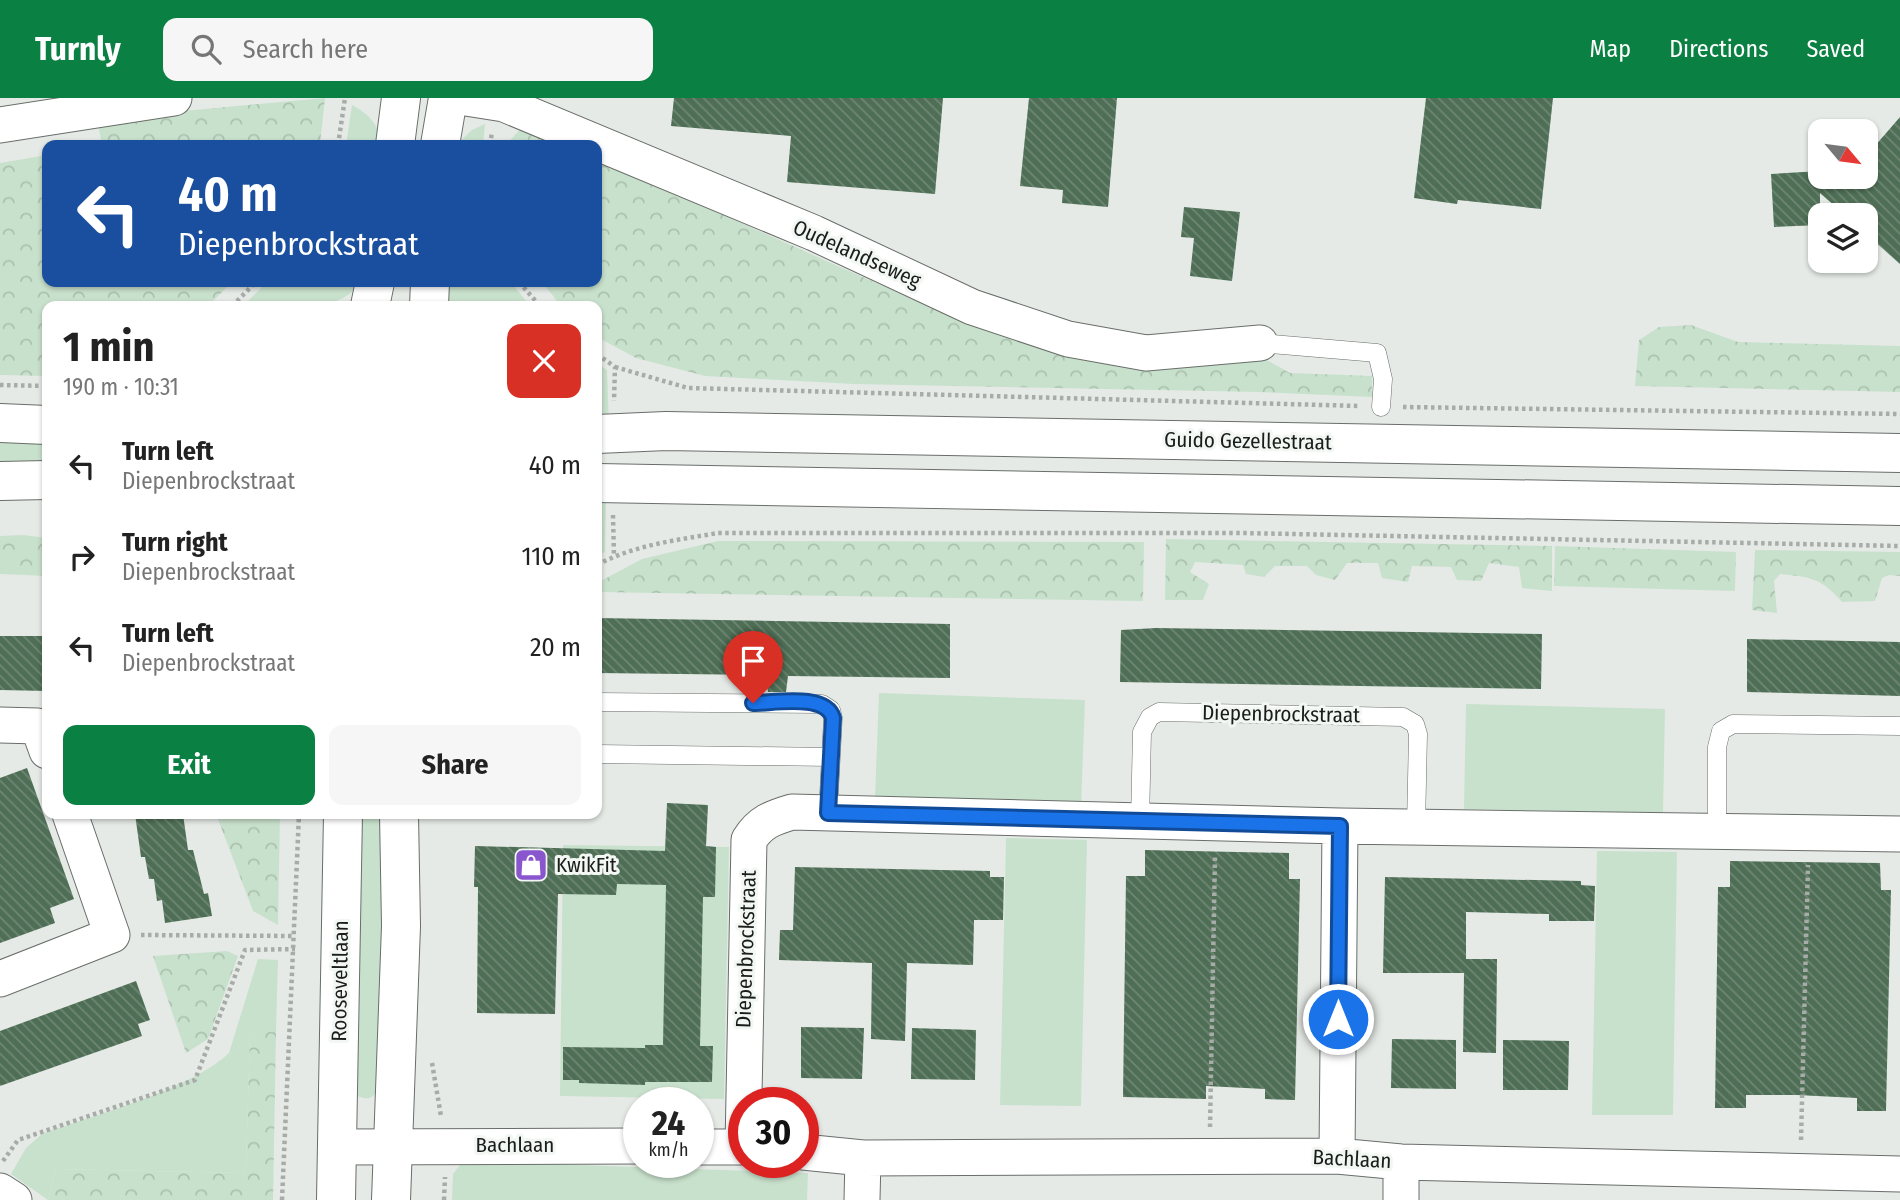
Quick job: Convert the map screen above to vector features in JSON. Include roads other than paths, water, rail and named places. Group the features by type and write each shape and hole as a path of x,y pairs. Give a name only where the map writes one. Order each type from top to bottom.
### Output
{"main road":[{"path":"396,140 401,98"},
{"path":"441,140 447,98"},
{"path":"0,423 42,425"},
{"name":"Guido Gezellestraat","path":"602,434 666,431 1900,453"},
{"path":"0,481 42,480"},
{"path":"602,483 1900,506"},
{"name":"Rooseveltlaan","path":"336,1200 343,819"},
{"path":"391,1200 401,926 399,819"}],"street":[{"path":"0,125 173,98"},
{"name":"Oudelandseweg","path":"466,98 504,104 591,140"},
{"name":"Oudelandseweg","path":"602,145 814,233 972,307 1068,339 1146,353 1261,343"},
{"path":"0,725 38,726 42,737"},
{"name":"Diepenbrockstraat","path":"744,1087 750,840 758,826 792,812 1340,826 1900,834"},
{"path":"0,979 112,935 72,819"},
{"path":"1337,1156 1340,826"},
{"name":"Bachlaan","path":"392,1147 623,1146"},
{"path":"337,1147 392,1147"},
{"name":"Bachlaan","path":"819,1154 863,1158 1337,1156 1401,1162 1900,1174"},
{"path":"862,1200 863,1158"},
{"path":"1401,1162 1401,1200"},
{"path":"0,1191 14,1200"}],"lane":[{"path":"1261,343 1377,353 1383,379 1381,407"},
{"path":"602,702 822,704 831,710 833,718 828,813"},
{"name":"Diepenbrockstraat","path":"1140,822 1142,732 1150,717 1159,712 1403,717 1415,724 1418,734 1416,827"},
{"path":"1717,831 1717,747 1721,731 1733,724 1900,726"},
{"path":"602,754 831,757"}],"place":[{"name":"KwikFit","path":"531,865"}]}
